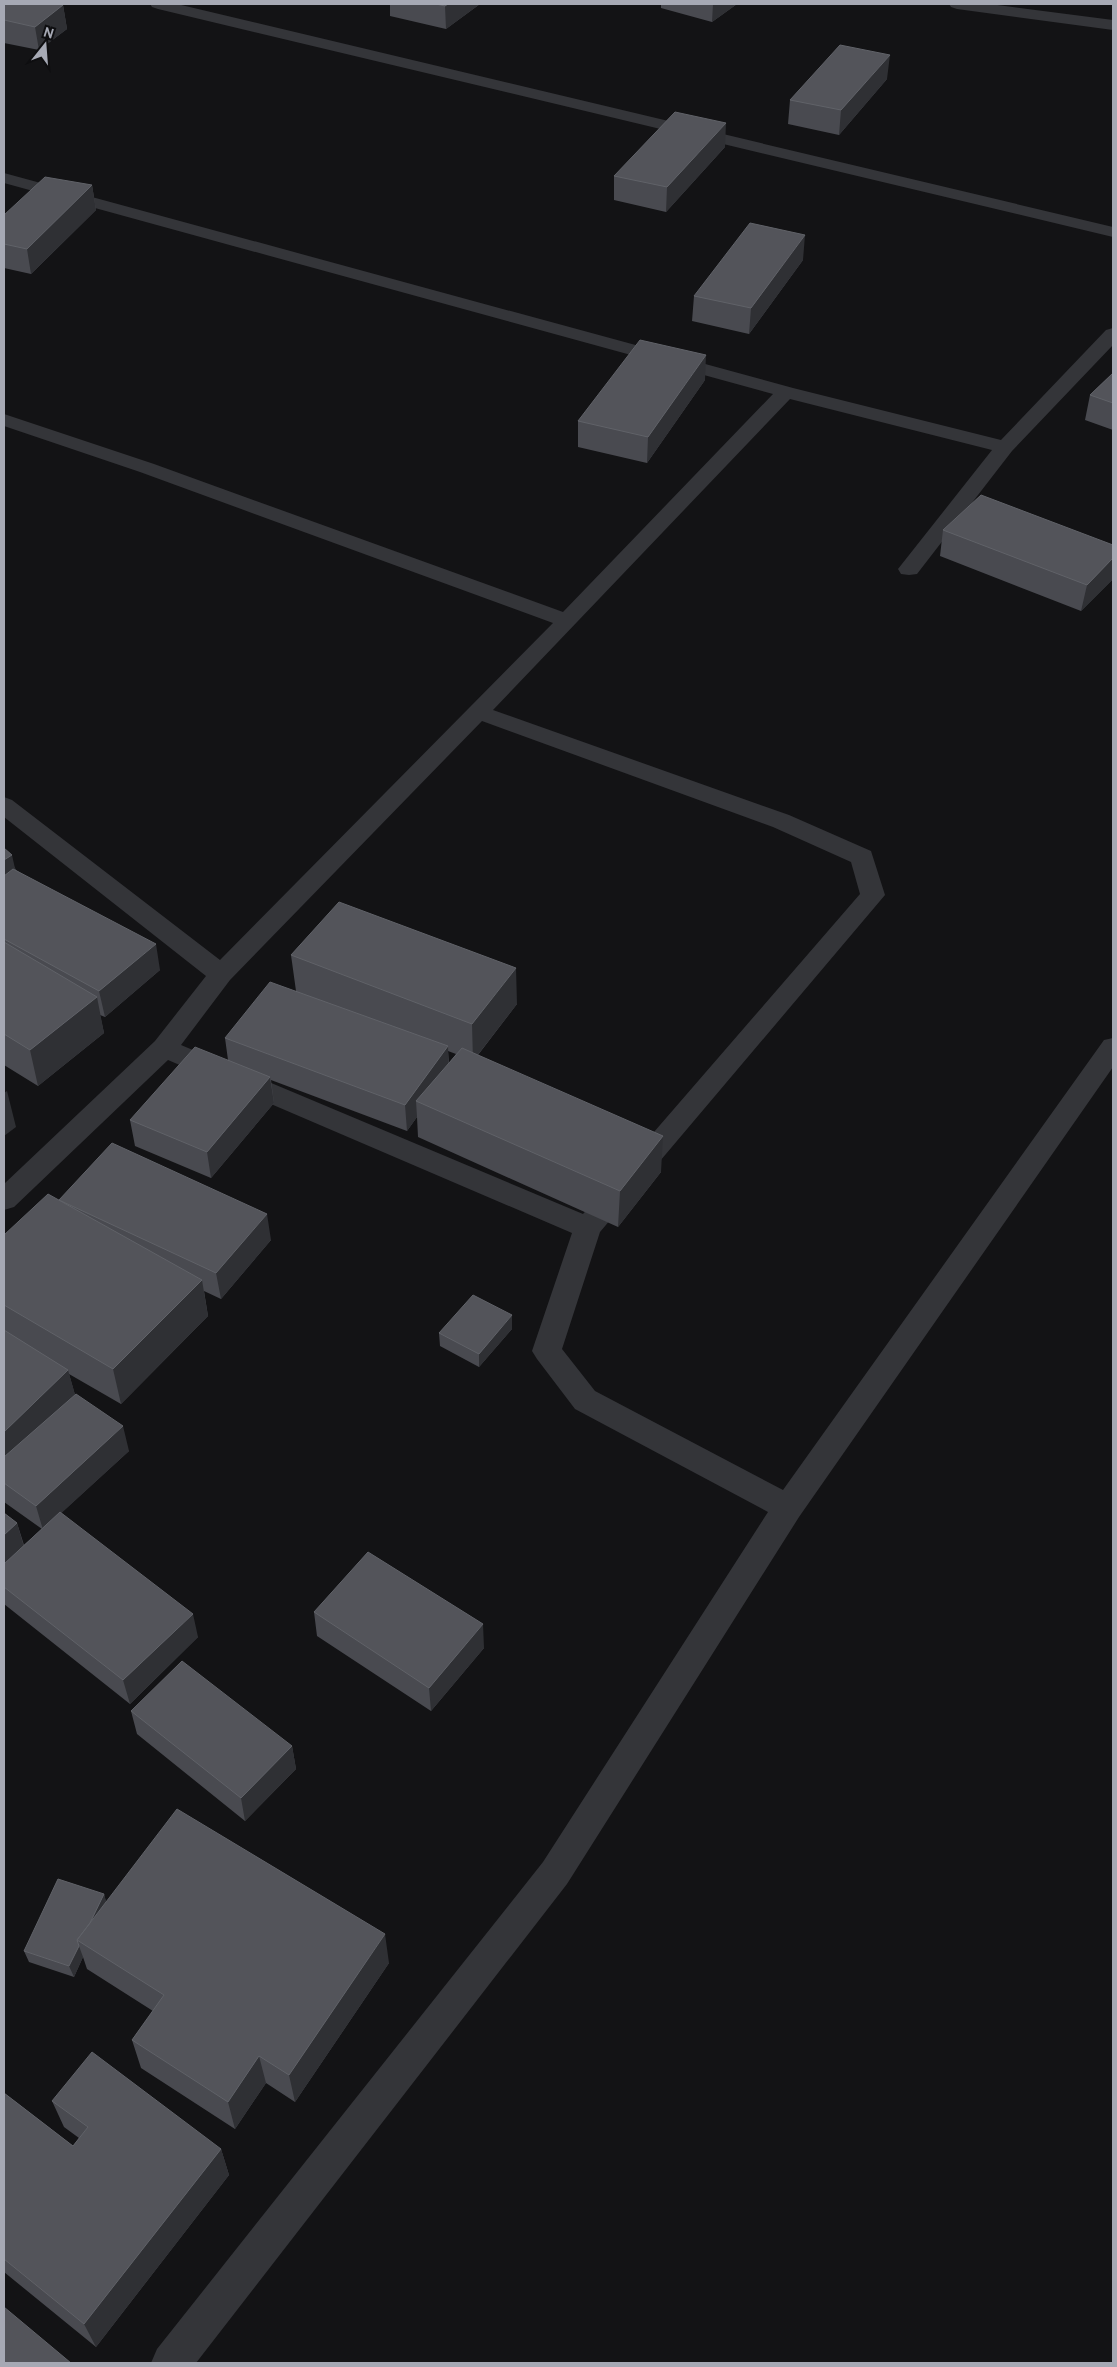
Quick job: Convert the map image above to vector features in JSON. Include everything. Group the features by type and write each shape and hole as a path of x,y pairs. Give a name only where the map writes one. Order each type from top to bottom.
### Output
{"street":[{"path":"158,4 1113,232"},
{"path":"957,4 1113,25"},
{"path":"4,178 786,392 1005,447"},
{"path":"909,569 1005,447 1113,334"},
{"path":"4,1200 164,1048 222,974 566,622 786,392"},
{"path":"4,420 147,468 566,622"},
{"path":"478,712 781,821 862,857 873,895 588,1228 547,1350 585,1400 788,1508"},
{"path":"4,805 222,974"},
{"path":"171,2363 554,1874 788,1508 1113,1047"},
{"path":"164,1048 588,1228"}],"building":[{"path":"4,4 63,5 35,27 4,20"},
{"path":"840,45 890,55 841,110 790,100"},
{"path":"675,112 726,123 667,187 614,176"},
{"path":"45,177 92,185 27,249 4,244 4,215"},
{"path":"750,223 805,235 751,308 694,296"},
{"path":"640,340 706,355 648,437 578,421"},
{"path":"1113,373 1113,403 1090,395"},
{"path":"981,495 1113,545 1113,558 1087,585 943,530"},
{"path":"4,848 12,855 4,860"},
{"path":"13,869 156,944 99,991 4,939 4,876"},
{"path":"339,902 516,968 472,1024 291,955"},
{"path":"4,942 97,997 30,1050 4,1034"},
{"path":"270,982 448,1046 405,1105 225,1038"},
{"path":"195,1047 270,1077 207,1152 130,1120"},
{"path":"462,1048 663,1136 620,1191 416,1101"},
{"path":"112,1143 267,1214 216,1273 59,1200"},
{"path":"48,1194 202,1280 113,1369 4,1305 4,1235"},
{"path":"473,1295 512,1315 479,1354 439,1333"},
{"path":"4,1330 68,1370 4,1432"},
{"path":"76,1394 123,1426 36,1506 4,1483 4,1457"},
{"path":"60,1512 193,1614 123,1680 4,1587 4,1564"},
{"path":"4,1513 17,1523 4,1535"},
{"path":"368,1552 483,1624 429,1688 314,1612"},
{"path":"182,1661 292,1746 241,1798 131,1711"},
{"path":"177,1809 385,1934 289,2075 259,2056 228,2102 132,2040 164,1995 77,1940"},
{"path":"58,1879 104,1894 90,1923 77,1940 79,1946 69,1966 24,1951"},
{"path":"92,2052 221,2149 84,2324 4,2259 4,2093 73,2146 88,2127 52,2101"},
{"path":"4,2307 71,2363 4,2363"}]}
